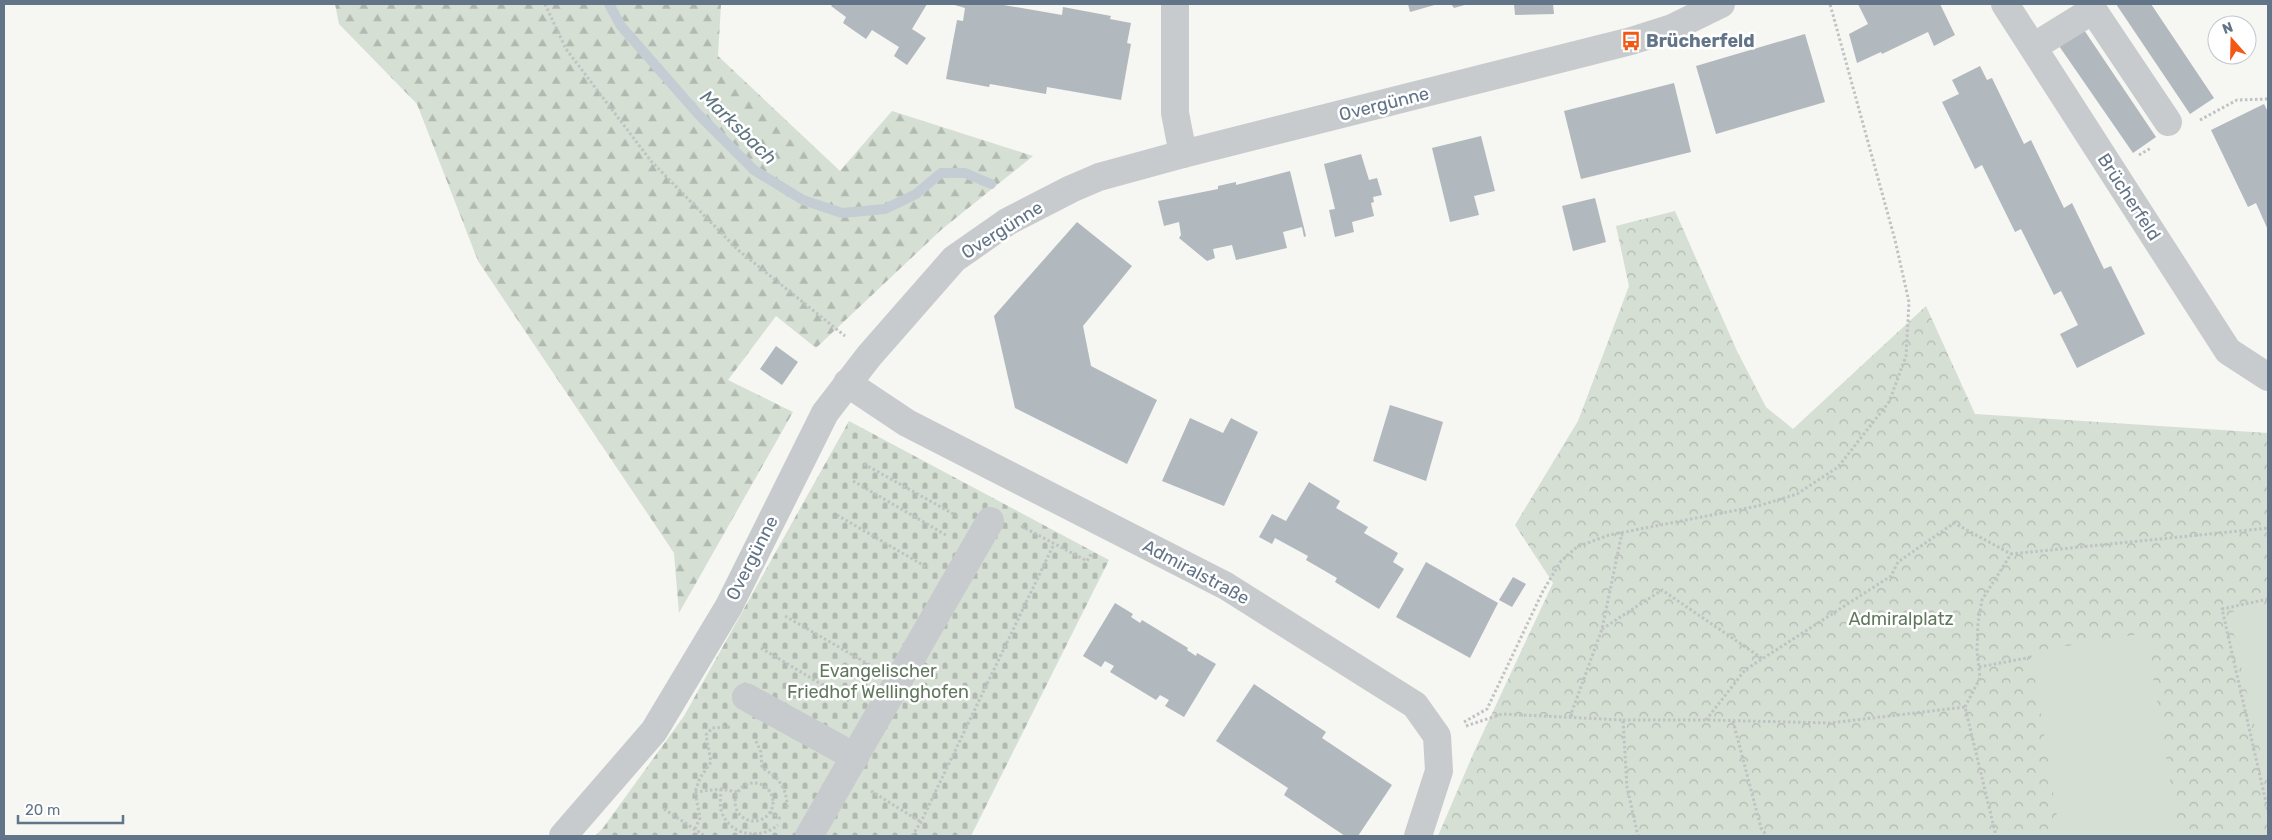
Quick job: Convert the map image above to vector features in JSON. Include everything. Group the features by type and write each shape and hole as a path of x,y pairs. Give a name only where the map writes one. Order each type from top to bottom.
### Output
{"street":[{"path":"1175,4 1175,113 1182,154"},
{"name":"Overgünne","path":"563,836 654,731 729,606 825,413 869,356 954,259 1007,222 1070,189 1099,178 1182,154 1631,41 1672,28 1721,4"},
{"name":"Brücherfeld","path":"2005,4 2228,352 2268,377"},
{"path":"2033,47 2093,10 2168,122"},
{"name":"Admiralstraße","path":"847,383 907,423 1226,586 1415,705 1437,736"},
{"path":"810,836 982,534"},
{"path":"746,697 850,766"},
{"path":"1418,836 1440,771 1437,736"}],"path":[{"path":"545,4 566,49 651,160 738,250 869,356"},
{"path":"1437,736 1487,709 1543,591 1561,561 1576,548 1609,535 1758,506 1797,494 1838,467 1889,402 1906,356 1909,302 1895,240 1830,4"},
{"path":"2168,122 2175,133 2237,100 2268,99"},
{"path":"864,464 982,534"},
{"path":"853,481 982,534"},
{"path":"837,516 954,584"},
{"path":"982,534 1008,519 1087,561 1091,554"},
{"path":"1706,720 1745,670 1891,576 1898,562 1954,523 2011,554 2268,528"},
{"path":"1570,717 1602,629 1622,533"},
{"path":"912,836 921,822 1054,544"},
{"path":"1996,836 1965,707 1980,678 1978,623 1982,600 2011,554"},
{"path":"1602,629 1662,590 1763,659"},
{"path":"2268,599 2222,609 2268,811"},
{"path":"785,616 899,681"},
{"path":"761,648 878,718"},
{"path":"1979,667 2032,658"},
{"path":"1437,736 1502,714 1623,720 1830,723 1965,707"},
{"path":"1623,720 1627,787 1638,836"},
{"path":"1734,721 1761,828 1767,836"},
{"path":"694,829 700,818 695,792 700,778 711,762 706,735 712,728 737,728"},
{"path":"721,789 721,811 730,827 740,832 750,836 762,834 773,830 784,820 787,798 782,784 775,775 762,768 761,752 752,737"},
{"path":"850,766 921,822"},
{"path":"752,783 764,786 772,797 772,810 763,820 750,822 743,819 735,810 737,792 741,787 752,783"},
{"path":"695,792 721,789 737,792"},
{"path":"664,809 705,836"}],"green space":[{"path":"335,4 721,4 718,56 840,171 892,111 1033,156 941,230 816,348 776,316 728,380 793,412 679,613 674,553 478,261 417,104 339,24"},
{"name":"Admiralplatz","path":"1675,211 1737,351 1766,407 1793,429 1926,306 1975,414 2268,433 2268,836 1438,836 1474,752 1553,583 1515,525 1578,421 1629,286 1616,226"},
{"name":"Evangelischer Friedhof Wellinghofen","path":"849,421 1109,560 971,836 595,836 603,828 684,716"},
{"path":"2268,604 2268,785 2229,613"},
{"path":"2146,633 2179,836 2060,836 2031,652"}],"building":[{"path":"833,4 927,4 912,29 926,38 907,65 894,56 899,47 872,30 866,39 843,23 846,17 831,6"},
{"path":"951,4 998,4 1062,15 1063,7 1111,16 1110,19 1131,23 1127,43 1131,44 1121,100 1047,87 1046,94 990,84 989,87 946,79 957,20 963,21 965,8"},
{"path":"1408,4 1438,4 1410,12"},
{"path":"1451,4 1468,4 1454,8"},
{"path":"1514,4 1553,4 1554,14 1515,15"},
{"path":"1858,4 1940,4 1955,35 1934,46 1928,32 1882,54 1881,52 1857,63 1849,34 1868,24"},
{"path":"2116,4 2151,4 2214,98 2190,114"},
{"path":"2082,27 2156,137 2133,153 2057,43"},
{"path":"1805,34 1825,102 1716,134 1696,66"},
{"path":"1980,66 1987,80 1992,78 2024,144 2031,140 2064,208 2072,203 2104,269 2111,266 2145,334 2077,368 2060,334 2078,325 2061,291 2054,295 2021,229 2015,232 1982,165 1975,169 1942,102 1959,94 1952,80"},
{"path":"1674,83 1691,152 1581,179 1564,111"},
{"path":"2264,104 2268,112 2268,230 2256,203 2248,207 2211,130"},
{"path":"1481,136 1495,191 1474,196 1479,215 1450,222 1432,148"},
{"path":"1361,154 1369,180 1377,178 1382,195 1373,197 1374,202 1371,203 1374,216 1352,222 1354,232 1335,237 1329,210 1335,209 1324,164"},
{"path":"1290,171 1306,236 1304,237 1302,227 1283,232 1287,248 1236,260 1232,245 1213,249 1215,258 1207,261 1179,238 1181,235 1179,222 1164,226 1158,201 1218,189 1218,186 1236,182 1236,185"},
{"path":"1595,198 1606,242 1573,251 1562,206"},
{"path":"1077,222 1132,266 1083,326 1091,366 1157,400 1127,464 1015,408 994,316"},
{"path":"776,346 798,362 782,385 760,369"},
{"path":"1390,405 1443,422 1426,481 1373,461"},
{"path":"1190,418 1223,433 1231,418 1258,432 1224,506 1162,481"},
{"path":"1309,482 1340,501 1336,508 1368,527 1364,533 1398,553 1393,562 1404,569 1379,609 1335,582 1337,578 1306,560 1308,556 1275,538 1272,544 1259,537 1272,514 1286,521"},
{"path":"1426,562 1498,603 1470,658 1396,617"},
{"path":"1513,577 1526,584 1512,607 1499,600"},
{"path":"1115,603 1133,614 1131,617 1140,623 1142,620 1188,648 1187,650 1196,656 1197,653 1216,664 1184,717 1165,706 1169,700 1160,695 1156,700 1110,672 1114,666 1105,661 1101,667 1083,656"},
{"path":"1254,684 1326,732 1322,738 1392,785 1358,836 1345,836 1284,795 1288,788 1216,741"}],"waterway":[{"name":"Marksbach","path":"609,4 621,26 698,114 754,170 803,200 842,213 885,209 916,194 941,173 965,173 991,184"}],"place":[{"name":"Brücherfeld","path":"1631,41"}]}
